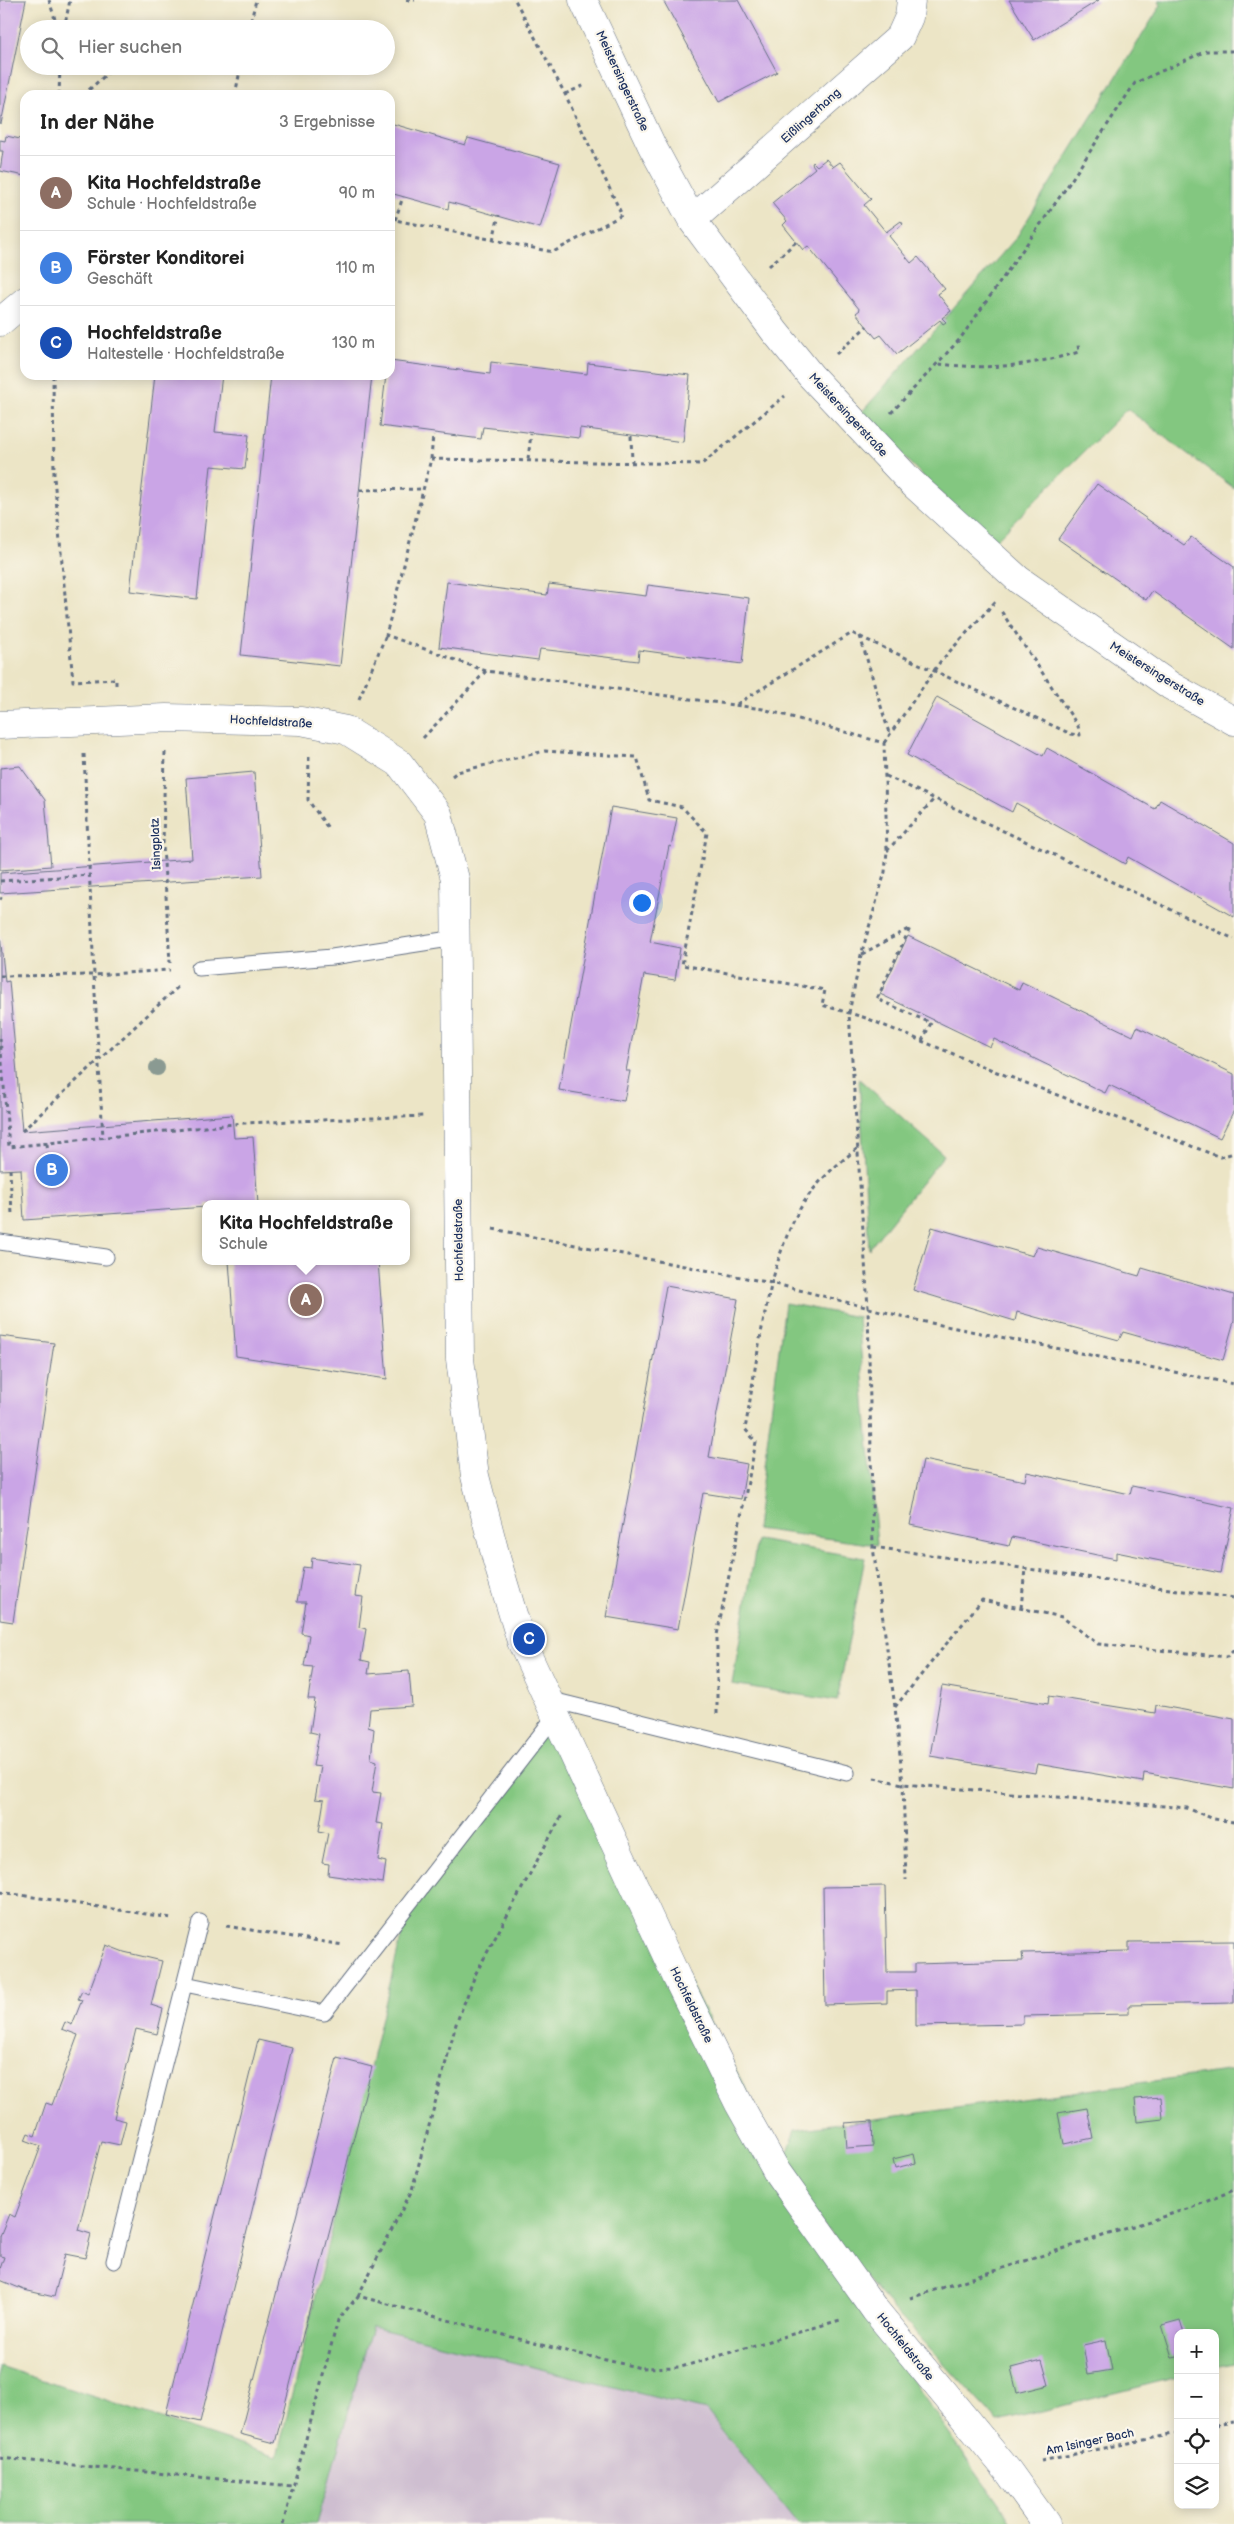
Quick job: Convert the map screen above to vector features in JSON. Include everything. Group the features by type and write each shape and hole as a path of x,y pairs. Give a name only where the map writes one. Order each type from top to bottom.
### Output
{"street":[{"name":"Meistersingerstraße","path":"583,0 652,146 692,220 764,318 811,376 911,482 1019,580 1171,686 1234,721"},
{"name":"Eißlingerhang","path":"692,220 900,37 909,17 911,0"},
{"path":"0,322 20,305"},
{"name":"Hochfeldstraße","path":"0,725 166,718 312,723 346,730 399,763 438,814 455,879 460,1359 475,1476 497,1561 522,1641 677,1978 740,2104 777,2172 875,2310 1008,2471 1046,2524"}],"lane":[{"path":"199,968 332,957 456,938"},
{"path":"4,1242 106,1257"},
{"path":"185,1984 324,2013 552,1707 718,1742 847,1773"},
{"path":"114,2261 200,1922"}],"path":[{"path":"49,0 55,20"},
{"path":"66,20 70,0"},
{"path":"251,20 256,0"},
{"path":"406,0 415,0"},
{"path":"403,197 395,220 553,252 622,215 565,94 516,0"},
{"path":"868,436 939,364 960,339 1006,275 1136,83 1206,51 1234,51"},
{"path":"59,90 60,75"},
{"path":"89,90 106,75"},
{"path":"236,90 239,75"},
{"path":"493,240 499,215"},
{"path":"431,459 702,464 811,376 867,326"},
{"path":"939,364 975,368 1016,366 1079,352 1078,344"},
{"path":"53,380 54,478 73,681 116,679 116,720"},
{"path":"346,730 386,635 424,489 431,459 433,434"},
{"path":"528,460 531,434"},
{"path":"631,436 632,462"},
{"path":"360,490 424,489"},
{"path":"737,704 852,633 860,636 933,671 1071,734 1080,735 1078,726 995,602 963,634 933,671 884,743 886,776 885,872 861,954 849,1013 868,1308 873,1547 895,1707 903,1784 906,1880"},
{"path":"386,635 486,671 737,704 763,709 884,743"},
{"path":"860,636 889,733"},
{"path":"399,763 486,671"},
{"name":"Isingplatz","path":"166,718 163,845 170,970"},
{"path":"83,722 103,1138"},
{"path":"312,723 308,800 328,828"},
{"path":"424,797 457,772 545,751 636,757 649,800 682,807 707,833 682,965 825,990 822,1006 866,1018 996,1072 1220,1157 1234,1153"},
{"path":"886,776 1234,939"},
{"path":"886,851 935,798"},
{"path":"0,881 90,875"},
{"path":"861,954 910,928 877,999 930,1024 922,1042"},
{"path":"0,976 94,975 199,968"},
{"path":"22,1131 199,968"},
{"path":"0,1038 9,1147 265,1123 393,1116"},
{"path":"47,1144 48,1152"},
{"path":"718,1742 715,1665 717,1635 756,1442 744,1429 772,1283 793,1220 809,1195 827,1173 859,1148"},
{"path":"4,1242 12,1221 10,1169"},
{"path":"459,1220 528,1237 772,1283 868,1308 998,1337 1234,1384"},
{"path":"873,1547 1234,1598"},
{"path":"1020,1608 1026,1569"},
{"path":"895,1707 982,1600 1062,1617 1098,1644 1227,1657 1234,1650"},
{"path":"283,2524 338,2320 358,2296 412,2190 456,2024 476,1973 584,1775"},
{"path":"903,1784 1187,1808 1214,1819 1234,1822"},
{"path":"358,2296 553,2348 640,2368 681,2367 875,2310 1193,2207 1234,2190"},
{"path":"1219,2424 1234,2422"},
{"name":"Am Isinger Bach","path":"1008,2471 1055,2457 1174,2434"},
{"path":"0,2458 292,2486"}],"shaded area":[{"path":"372,2327 706,2410 797,2524 317,2524"}],"green space":[{"path":"1158,0 1234,0 1234,488 1127,409 992,544 860,414 1016,238 1161,5"},
{"path":"859,1079 944,1155 869,1249"},
{"path":"785,1303 858,1317 877,1545 756,1529"},
{"path":"757,1540 865,1558 837,1701 732,1684"},
{"path":"551,1720 862,2309 1013,2524 797,2524 706,2410 372,2327 317,2524 0,2524 0,2366 277,2457 408,1908"},
{"path":"1234,2070 1234,2363 1219,2366 1219,2329 1174,2329 1174,2378 998,2422 879,2293 780,2172 795,2130"}],"building":[{"path":"0,0 26,0 22,20 20,20 20,30 0,124"},
{"path":"663,0 738,0 777,72 719,102"},
{"path":"1009,0 1099,0 1034,40"},
{"path":"395,124 465,145 468,138 560,163 540,228 449,202 448,209 395,194"},
{"path":"6,136 20,139 20,175 0,171 3,151 0,151 0,140 5,141"},
{"path":"826,159 833,167 840,162 871,199 864,205 886,232 901,221 903,224 889,236 911,263 918,257 945,289 938,294 951,311 942,318 946,322 943,324 940,320 897,354 881,335 876,338 856,313 860,310 808,246 803,250 783,225 787,221 772,203 815,168 812,164 813,162 817,166"},
{"path":"395,362 490,374 491,362 587,374 588,363 690,375 683,442 580,428 579,438 483,427 481,439 380,426 385,380 395,380"},
{"path":"154,380 221,380 215,432 249,435 245,469 211,466 197,599 130,591"},
{"path":"270,380 371,380 340,666 241,655"},
{"path":"1097,484 1184,545 1191,537 1234,567 1234,649 1152,591 1146,600 1058,539"},
{"path":"447,582 547,595 549,584 646,596 648,585 749,598 742,664 639,650 638,661 540,649 538,660 439,647"},
{"path":"937,697 1043,756 1047,748 1155,809 1160,800 1234,843 1234,917 1128,857 1125,864 1016,803 1012,812 907,755"},
{"path":"20,766 45,800 51,866 0,870 0,768"},
{"path":"254,772 262,876 0,893 0,873 192,859 186,778"},
{"path":"611,807 677,818 671,847 669,846 650,942 680,948 675,980 644,975 626,1071 630,1071 624,1101 559,1090"},
{"path":"0,935 5,982 9,981 22,1131 232,1115 234,1138 253,1137 258,1200 202,1200 202,1207 24,1220 21,1169 0,1170"},
{"path":"908,936 1019,990 1022,982 1133,1036 1137,1027 1234,1074 1234,1110 1220,1138 1109,1085 1105,1093 994,1039 990,1047 880,994"},
{"path":"932,1227 1033,1256 1037,1247 1139,1276 1142,1268 1234,1295 1234,1321 1223,1360 1123,1332 1119,1340 1017,1312 1015,1321 913,1290"},
{"path":"229,1265 378,1265 387,1379 236,1356"},
{"path":"666,1286 738,1299 709,1457 747,1464 741,1499 703,1493 678,1629 606,1617"},
{"path":"0,1336 54,1343 13,1622 0,1620"},
{"path":"923,1460 1025,1481 1027,1472 1130,1494 1132,1486 1234,1508 1220,1573 1116,1552 1116,1559 1012,1537 1009,1546 910,1525"},
{"path":"312,1558 360,1565 355,1596 363,1597 359,1627 366,1629 361,1660 370,1662 368,1674 409,1671 412,1706 370,1709 368,1727 374,1729 371,1759 377,1761 372,1792 381,1793 376,1823 383,1824 378,1860 386,1862 383,1883 328,1875 329,1864 322,1863 328,1833 319,1831 324,1800 315,1799 321,1767 313,1766 319,1734 310,1732 315,1699 308,1699 313,1667 304,1666 309,1635 301,1633 306,1602 297,1602 303,1567 311,1568"},
{"path":"942,1686 1048,1704 1049,1696 1155,1713 1156,1705 1234,1719 1234,1789 1144,1773 1143,1782 1037,1764 1035,1773 930,1756"},
{"path":"885,1886 887,1972 915,1972 915,1964 1023,1961 1022,1953 1129,1951 1129,1942 1234,1941 1234,2003 1129,2005 1129,2014 1023,2016 1023,2024 916,2026 916,1990 887,1991 887,2003 825,2005 823,1887"},
{"path":"106,1945 124,1952 162,1961 151,2005 163,2009 157,2034 136,2029 114,2118 126,2121 120,2145 101,2141 78,2230 91,2234 85,2258 65,2254 54,2297 24,2290 0,2280 0,2269 4,2257 0,2256 0,2236 9,2214 15,2217 41,2146 25,2140 28,2133 35,2136 46,2103 52,2105 78,2035 62,2029 65,2022 72,2025 82,2000 78,1999 82,1991 88,1994"},
{"path":"258,2040 292,2048 200,2422 166,2414"},
{"path":"337,2058 372,2067 275,2443 240,2434"},
{"path":"1161,2097 1163,2119 1137,2122 1135,2099"},
{"path":"1087,2108 1093,2138 1064,2144 1058,2113"},
{"path":"872,2121 873,2146 847,2148 845,2123"},
{"path":"914,2154 916,2163 895,2168 893,2159"},
{"path":"1180,2320 1183,2329 1174,2329 1174,2357 1172,2357 1162,2325"},
{"path":"1106,2340 1112,2370 1088,2374 1083,2345"},
{"path":"1042,2360 1049,2385 1017,2393 1011,2368"}],"place":[{"name":"Förster Konditorei","path":"52,1170"},
{"name":"Kita Hochfeldstraße","path":"306,1300"},
{"name":"Hochfeldstraße","path":"529,1639"}]}
